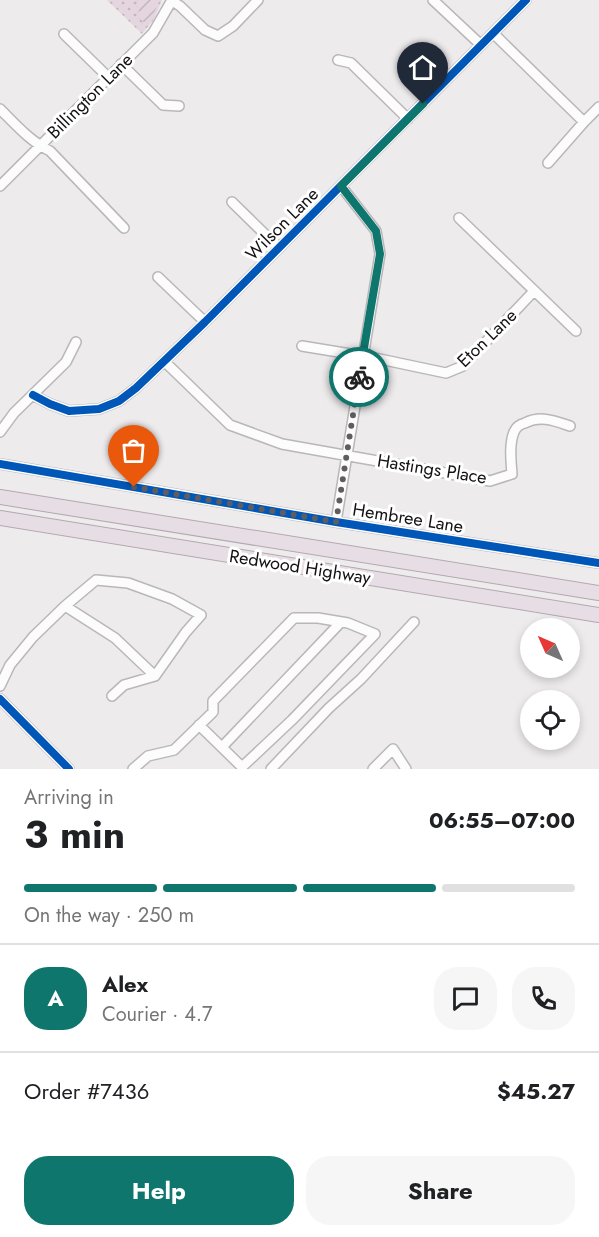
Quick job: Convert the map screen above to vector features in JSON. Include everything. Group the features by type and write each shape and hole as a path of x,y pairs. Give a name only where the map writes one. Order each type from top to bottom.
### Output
{"highway":[{"name":"Redwood Highway","path":"0,496 599,593"},
{"name":"Redwood Highway","path":"0,518 599,615"}],"street":[{"path":"172,1 205,30 218,36 233,26 258,0"},
{"path":"433,0 481,45"},
{"name":"Wilson Lane","path":"33,395 69,411 99,409 119,401 136,388 205,322 526,0"},
{"name":"Billington Lane","path":"0,186 153,33 172,1"},
{"path":"493,33 584,122"},
{"path":"64,34 108,77"},
{"path":"338,60 351,63 408,118"},
{"path":"121,64 163,105 179,106"},
{"path":"548,163 599,107"},
{"path":"0,109 29,139 50,151 123,228"},
{"path":"336,522 380,254 376,231 341,186"},
{"path":"232,202 279,248"},
{"path":"459,218 576,331"},
{"path":"158,277 205,322"},
{"name":"Eton Lane","path":"302,346 447,373 462,366 534,291"},
{"path":"0,432 14,413 66,362 76,342"},
{"name":"Hastings Place","path":"164,361 230,425 282,444 490,481 512,474 511,456 514,432 519,426 534,419 543,418 570,426"},
{"name":"Hembree Lane","path":"0,464 336,522 599,563"},
{"path":"0,686 10,665 33,637 96,580 128,583 172,598 201,615 155,676 124,685 112,696"},
{"path":"65,606 115,638 155,676"},
{"path":"133,769 148,756 174,750 199,724 213,712 213,701 294,618 318,618 348,623 375,634 292,720 242,767 199,724"},
{"path":"222,747 341,622"},
{"path":"271,769 414,622"},
{"path":"0,699 69,769"},
{"path":"373,769 393,749 406,769"}],"path":[{"path":"137,0 138,18 146,29 148,27"}],"shaded area":[{"path":"107,0 162,0 154,19 142,34"},
{"path":"138,0 160,0 146,26 139,15"}],"cycle path":[{"path":"33,395 69,411 99,409 119,401 136,388 205,322 526,0"},
{"path":"0,464 336,522 599,563"},
{"path":"0,699 69,769"}],"way so far":[{"path":"134,487 336,522 359,377"}],"route":[{"path":"359,377 380,254 376,231 341,186 423,104"}]}
